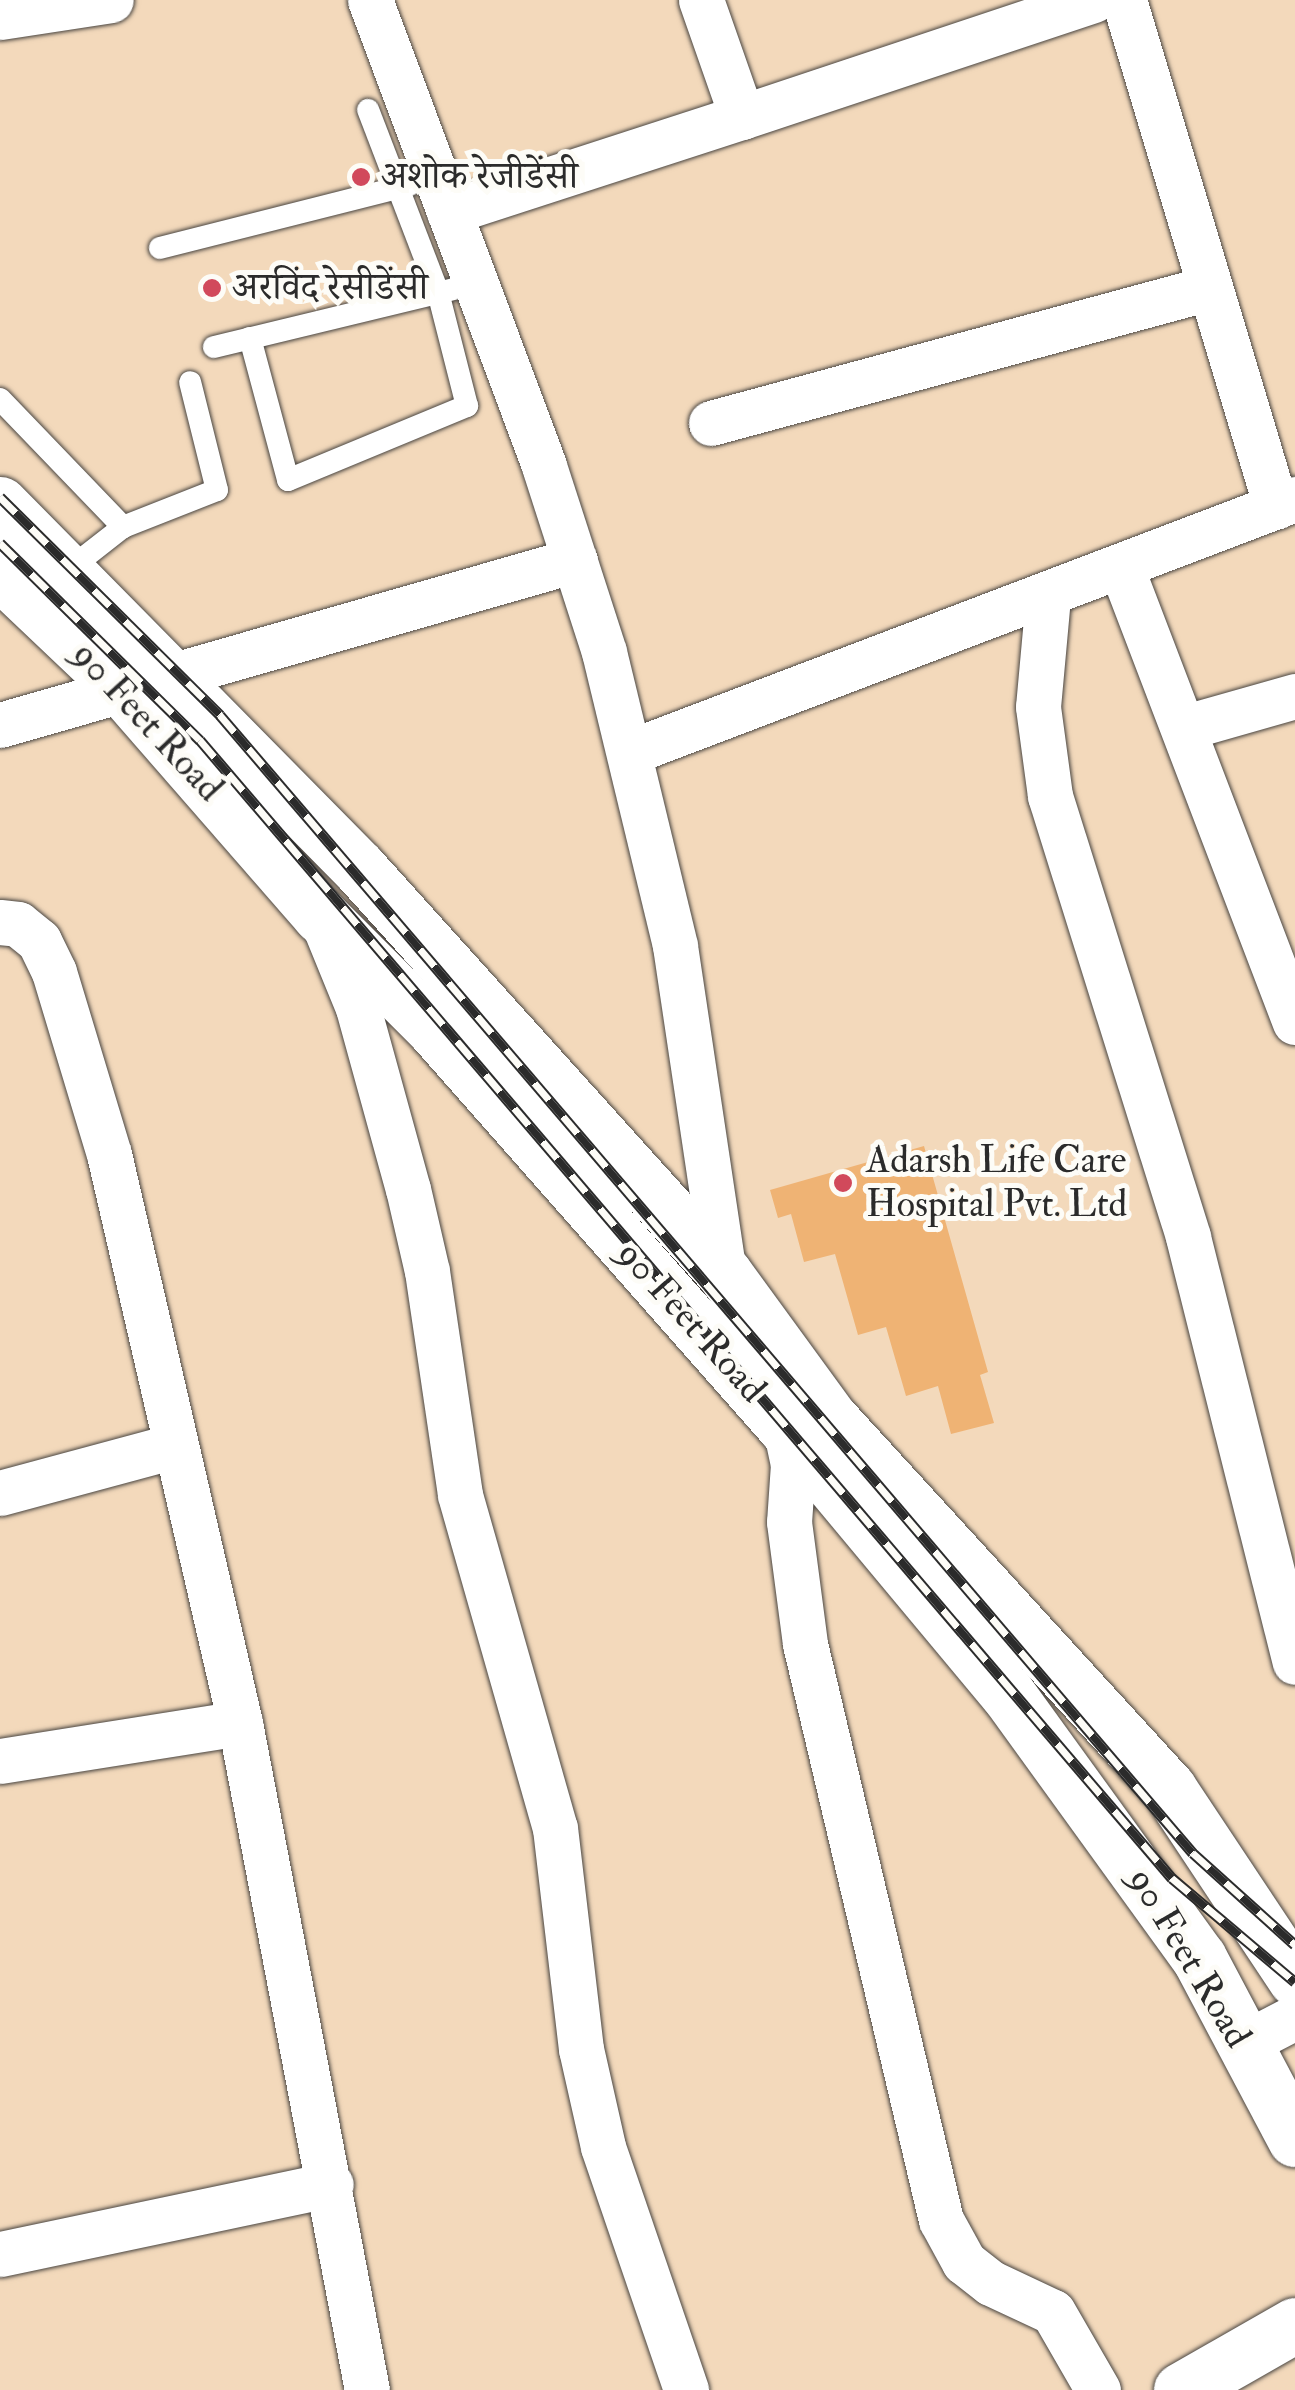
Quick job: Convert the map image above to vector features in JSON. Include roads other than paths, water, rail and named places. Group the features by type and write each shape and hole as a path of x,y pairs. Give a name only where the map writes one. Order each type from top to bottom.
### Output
{"main road":[{"name":"90 Feet Road","path":"0,504 68,570 320,915 433,1028 785,1427 1007,1693 1199,1958 1295,2139"},
{"name":"90 Feet Road","path":"0,572 145,678 724,1273 829,1418 1170,1789 1295,1980"},
{"path":"1182,2390 1295,2324"}],"street":[{"path":"0,18 111,0"},
{"path":"370,0 457,288 575,560 630,752 675,946 724,1273"},
{"path":"701,0 742,117"},
{"path":"428,193 742,117 1092,0"},
{"path":"630,752 1048,597 1286,503 1209,288 1124,0"},
{"path":"711,423 1209,288"},
{"path":"0,724 145,678 575,560"},
{"path":"1121,567 1186,727 1295,1022"},
{"path":"1048,597 1038,707 1050,796 1188,1237 1295,1662"},
{"path":"1186,727 1295,696"},
{"path":"320,915 358,1008 424,1255 460,1496 555,1828 581,2049 603,2146 686,2390"},
{"path":"0,922 18,924 39,941 72,1026 108,1154 240,1723 331,2184 367,2390"},
{"path":"785,1427 793,1464 792,1554 805,1644 936,2204 964,2262 991,2284 1053,2312 1089,2372"},
{"path":"0,1493 174,1446"},
{"path":"0,1761 240,1723"},
{"path":"1244,2044 1295,2017"},
{"path":"0,2254 331,2184"}],"lane":[{"path":"160,248 428,193 368,110"},
{"path":"214,348 250,338 457,288 467,406 288,480 250,338"},
{"path":"68,570 123,527 218,490 190,382"},
{"path":"0,399 123,527"}],"railway":[{"path":"0,497 220,715 1193,1853 1295,1945"},
{"path":"0,543 200,740 1172,1878 1295,1982"}],"place":[{"name":"अशोक रेजीडेंसी","path":"361,177"},
{"name":"अरविंद रेसीडेंसी","path":"212,288"},
{"name":"Adarsh Life Care Hospital Pvt. Ltd","path":"843,1183"}]}
